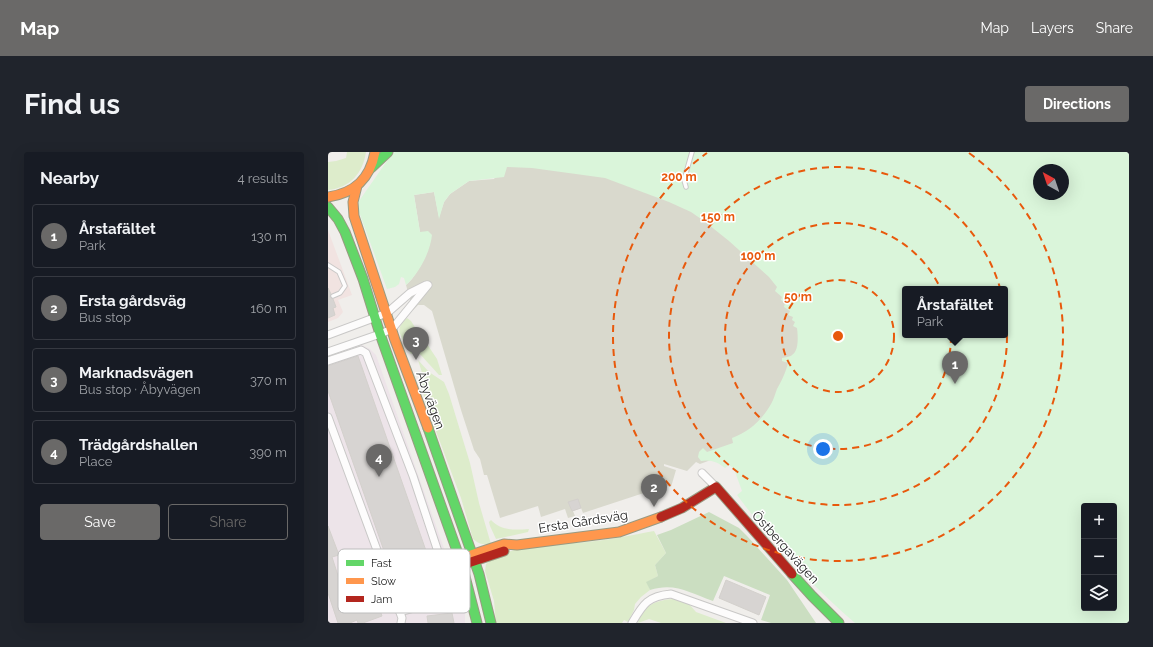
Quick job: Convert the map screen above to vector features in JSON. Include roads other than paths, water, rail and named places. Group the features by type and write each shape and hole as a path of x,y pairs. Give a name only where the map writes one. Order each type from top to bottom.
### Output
{"main road":[{"path":"371,168 375,152"},
{"path":"328,197 344,194 358,186 371,168 388,152"},
{"name":"Åbyvägen","path":"358,186 353,202 354,216 392,329 473,557 486,599 491,623"},
{"name":"Åbyvägen","path":"328,207 345,231 371,300 380,334 455,549"},
{"name":"Ersta Gårdsväg","path":"470,558 504,551 517,545 619,532 668,515 716,487"},
{"name":"Östbergavägen","path":"716,487 812,596 839,623"},
{"name":"Åbyvägen","path":"470,595 477,623"}],"street":[{"path":"328,335 387,313 410,293 428,285 392,329 328,352"},
{"path":"328,361 361,350 366,353 437,549"},
{"path":"328,416 377,549"},
{"path":"702,473 716,487"},
{"path":"632,623 645,603 653,597 671,594 754,623"},
{"path":"400,613 402,623"}],"lane":[{"path":"686,187 684,180 692,152"},
{"path":"328,265 339,272 344,286 340,293 333,296"}],"place":[{"name":"Marknadsvägen","path":"416,360"},
{"name":"Årstafältet","path":"955,384"},
{"name":"Trädgårdshallen","path":"379,477"},
{"name":"Ersta gårdsväg","path":"654,507"}]}
